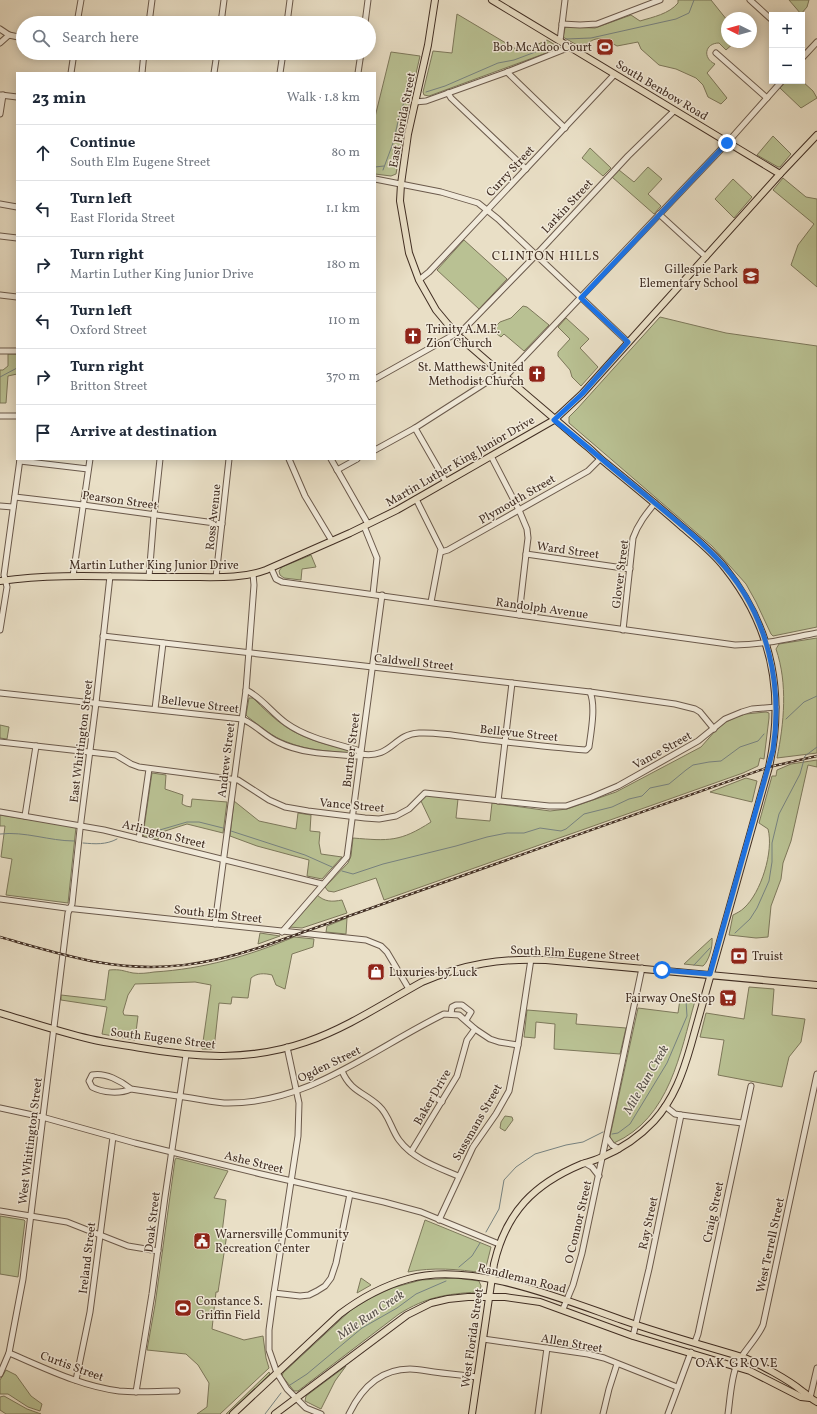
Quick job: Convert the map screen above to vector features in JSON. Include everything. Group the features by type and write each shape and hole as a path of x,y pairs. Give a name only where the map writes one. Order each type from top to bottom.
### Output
{"main road":[{"name":"East Florida Street","path":"435,0 428,45 408,134 401,184 401,210 407,243 419,280 436,310 456,334 554,420 585,444 600,459 695,537 724,567 746,598 756,617 766,642 773,670 776,707 776,732 769,766 710,974"},
{"name":"South Benbow Road","path":"492,0 500,2 614,75 780,174"},
{"name":"Martin Luther King Junior Drive","path":"3,581 40,577 73,576 216,577 253,574 271,568 332,541 416,499 554,420 582,394 817,135"},
{"name":"South Elm Eugene Street","path":"409,989 437,976 465,967 491,961 530,959 710,974 817,985"},
{"name":"West Florida Street","path":"472,1414 492,1280 500,1244 513,1216 526,1199 550,1179 619,1149 643,1132 655,1121 679,1084 710,974"},
{"name":"South Eugene Street","path":"0,1013 53,1029 112,1044 186,1055 240,1056 287,1047 307,1041 336,1029 409,989"},
{"name":"Randleman Road","path":"233,1414 340,1314 354,1303 376,1290 409,1278 445,1274 477,1277 525,1288 567,1300 636,1325 742,1357 802,1390 810,1398 817,1402"},
{"name":"Randleman Road","path":"275,1414 407,1315 431,1303 448,1299 468,1297 522,1299 540,1302 633,1336 736,1366 750,1371 801,1397 810,1398"}],"street":[{"path":"79,16 80,0"},
{"path":"149,16 152,0"},
{"path":"222,16 224,0"},
{"path":"288,16 290,0"},
{"path":"366,16 368,0"},
{"path":"560,41 566,0"},
{"path":"562,24 597,24 650,2 660,0"},
{"path":"750,0 769,17"},
{"path":"0,29 9,36 16,37"},
{"path":"0,43 9,36"},
{"path":"807,53 817,42"},
{"path":"415,102 426,101 507,72 570,47"},
{"path":"716,53 766,98"},
{"path":"71,72 73,60"},
{"path":"142,72 143,60"},
{"path":"214,72 216,60"},
{"path":"280,72 282,60"},
{"path":"358,72 360,60"},
{"path":"507,72 565,128"},
{"name":"Curry Street","path":"419,280 429,272 614,75"},
{"path":"376,449 415,428 503,375 581,298 727,143 779,84"},
{"path":"448,93 451,98 526,169"},
{"path":"0,114 1,95 16,97"},
{"name":"Larkin Street","path":"376,378 464,329 536,255 628,156 674,110"},
{"path":"376,179 441,192 478,203 536,255 628,342"},
{"path":"0,204 16,207"},
{"path":"659,214 706,257"},
{"path":"0,236 16,238"},
{"path":"0,295 16,297"},
{"path":"0,351 16,351"},
{"path":"0,416 16,416"},
{"path":"415,428 446,482"},
{"path":"491,456 519,510 527,529 528,538 519,615"},
{"name":"Plymouth Street","path":"441,552 448,550 588,471 600,459"},
{"path":"0,630 7,587 3,581 20,460 88,469"},
{"path":"73,576 90,460"},
{"path":"149,577 160,460"},
{"name":"Ross Avenue","path":"216,577 229,460"},
{"path":"289,460 305,496 332,541"},
{"path":"332,460 366,525 377,558 373,594"},
{"path":"337,470 355,460"},
{"name":"Pearson Street","path":"15,497 222,524"},
{"path":"416,499 440,546 441,552 431,602"},
{"name":"Glover Street","path":"623,630 633,538 637,528 655,503"},
{"path":"0,506 13,507"},
{"name":"Ward Street","path":"526,554 630,569"},
{"name":"Randolph Avenue","path":"271,568 276,579 282,582 623,630 735,644 748,645 817,632"},
{"name":"Andrew Street","path":"214,924 246,690 254,585 253,574"},
{"name":"East Whittington Street","path":"70,908 72,904 110,576"},
{"name":"Burtner Street","path":"282,932 322,884 347,857 382,595"},
{"name":"Caldwell Street","path":"103,636 590,692 687,706 700,712 714,728"},
{"path":"155,709 163,643"},
{"path":"498,801 512,683"},
{"path":"246,690 253,694 278,717 295,729 312,737 358,750 361,754"},
{"name":"Bellevue Street","path":"0,693 242,719 272,738 295,749 309,752 357,756 361,754 379,754 386,751 401,738 419,733 445,734 586,750 589,747 591,736 592,696 590,692"},
{"name":"Vance Street","path":"0,742 116,755 131,764 149,769 238,780 269,800 285,807 379,819 396,816 410,809 425,793 558,807 566,806 618,786 698,741 725,719 752,708 776,707"},
{"path":"25,816 36,746"},
{"path":"139,839 149,769"},
{"name":"Arlington Street","path":"0,812 81,825 322,884"},
{"name":"South Elm Street","path":"0,899 282,932 366,940 374,943 387,952 409,989"},
{"name":"West Whittington Street","path":"0,1374 10,1353 22,1279 68,913 70,908"},
{"name":"Sussmans Street","path":"439,1220 458,1176 473,1147 496,1114 509,1091 518,1045 530,959"},
{"name":"O Connor Street","path":"563,1310 574,1285 582,1253 642,968"},
{"name":"Ogden Street","path":"131,1089 113,1092 101,1090 90,1085 89,1078 94,1074 107,1076 120,1081 131,1089 223,1103 275,1098 296,1092 342,1071 434,1019 444,1014 451,1014 452,1007 456,1005 462,1005 471,1012 466,1020"},
{"path":"451,1014 459,1015 475,1030 494,1040 518,1045"},
{"name":"Baker Drive","path":"411,1152 457,1076 467,1040 475,1030"},
{"path":"287,1047 299,1104 298,1136 290,1181 268,1340 269,1350 276,1373 287,1390 306,1408 321,1414"},
{"name":"Doak Street","path":"136,1392 150,1307 186,1055"},
{"path":"342,1071 350,1084 379,1106 399,1140 411,1152 419,1158 458,1176"},
{"name":"West Terrell Street","path":"728,1414 736,1366 764,1325 817,1074"},
{"name":"Craig Street","path":"695,1342 700,1326 742,1122 751,1086"},
{"path":"434,1097 442,1102"},
{"path":"665,1106 675,1114 742,1122"},
{"name":"Ashe Street","path":"0,1108 42,1117 171,1152 397,1205 421,1212 500,1244"},
{"name":"Ray Street","path":"633,1336 681,1115"},
{"name":"Ireland Street","path":"76,1380 90,1312 113,1137"},
{"path":"607,1138 612,1145 619,1149"},
{"path":"585,1163 592,1167 599,1176"},
{"path":"274,1293 295,1296 309,1295 325,1286 331,1278 336,1263 350,1194"},
{"path":"0,1211 67,1222 128,1246 158,1251"},
{"name":"Allen Street","path":"483,1339 588,1354 604,1358 677,1387"},
{"path":"538,1414 547,1348"},
{"path":"668,1414 691,1352"},
{"name":"Curtis Street","path":"10,1353 76,1380 105,1388 136,1392 177,1391"},
{"path":"603,1414 617,1364"},
{"path":"810,1398 817,1368"},
{"path":"349,1414 358,1397 366,1387 375,1379 398,1370 410,1369 477,1377"}],"green space":[{"path":"678,0 711,0 721,12 721,45 719,43 714,44 708,48 708,58 715,64 707,73 727,98 721,104 708,97 703,85 696,78 676,69 659,65 641,49 638,42 617,46 603,39 595,39 582,48 563,37 566,27 595,28 631,15 640,21 670,10 678,3"},
{"path":"789,0 809,0 807,7 803,12 799,12"},
{"path":"457,14 521,52 547,40 560,48 429,96 424,95 423,92 433,51 452,53"},
{"path":"391,52 420,56 407,113 396,174 391,176 376,174 376,113"},
{"path":"783,84 805,84 813,91 817,98 801,108 780,88"},
{"path":"773,136 791,154 780,167 757,155"},
{"path":"590,148 611,168 603,176 582,158"},
{"path":"648,167 662,179 648,194 661,206 654,214 612,177 619,170 634,182"},
{"path":"783,178 806,197 817,199 817,287 791,265 798,245 814,224 773,190"},
{"path":"733,179 752,197 734,218 715,199"},
{"path":"464,240 507,279 479,309 437,270"},
{"path":"523,306 527,307 549,325 524,351 504,334 501,337 492,330 500,322 511,318"},
{"path":"660,317 726,333 817,346 817,627 773,636 746,584 712,546 569,423 569,417"},
{"path":"566,318 589,339 580,348 598,367 581,386 572,377 570,370 558,356 558,352 570,339 558,327"},
{"path":"8,354 16,354 16,374 8,376 6,403 0,403 0,370 3,370 8,366"},
{"path":"311,555 316,567 302,569 301,580 284,578 280,575 279,571 282,567"},
{"path":"817,638 817,753 777,758 784,704 780,662 776,649 779,644"},
{"path":"249,698 253,698 277,720 294,732 320,742 357,752 356,754 303,747 276,737 246,715"},
{"path":"769,713 769,718 764,759 760,758 758,766 743,773 384,900 376,878 334,892 328,891 325,887 348,863 351,856 353,838 376,840 394,839 420,829 431,822 421,801 423,797 427,795 458,799 456,818 490,821 492,803 550,811 567,809 616,792 701,747 716,730 726,722 736,717 746,714"},
{"path":"0,725 9,727 7,739 0,738"},
{"path":"817,760 817,767 808,765 791,841 783,863 781,879 771,906 768,937 756,938 729,935 733,915 743,909 756,892 768,860 768,829 759,823 772,776 776,776 777,770 791,764"},
{"path":"152,773 166,775 165,789 183,795 182,804 186,806 191,807 192,799 227,802 223,833 187,824 159,833 158,840 145,837 143,835"},
{"path":"746,778 757,781 752,802 710,792"},
{"path":"234,801 259,821 296,829 298,813 311,815 310,831 320,832 319,843 321,854 342,857 322,879 307,876 309,860 257,846 230,836"},
{"path":"0,815 76,827 68,903 6,895 12,859 1,857 5,826 0,826"},
{"path":"317,895 329,901 342,900 347,913 302,928 289,927"},
{"path":"347,918 346,934 326,932 327,926"},
{"path":"260,933 280,936 258,944"},
{"path":"294,937 314,939 313,947 292,954 285,989 276,985 272,975 258,974 251,978 248,998 232,997 231,1004 219,1003 214,1049 202,1049 211,985 195,982 135,984 128,995 123,1012 124,1015 138,1016 135,1040 102,1034 107,1007 61,1000 61,995 105,1000 109,970 141,973 208,965 243,956"},
{"path":"712,938 710,953 703,966 684,964"},
{"path":"749,987 774,989 772,1015 805,1019 801,1042 789,1057 782,1087 718,1075 724,1040 700,1037 706,1013 744,1019"},
{"path":"680,999 695,1001 678,1062 670,1082 660,1101 648,1118 633,1132 614,1143 610,1139 610,1136 638,1008 678,1013"},
{"path":"527,1010 577,1014 576,1024 626,1028 620,1054 554,1049 555,1024 536,1022 535,1038 524,1037"},
{"path":"505,1116 512,1117 513,1120 505,1131 500,1128 501,1122"},
{"path":"176,1158 228,1171 214,1198 226,1200 222,1233 227,1234 218,1292 216,1292 212,1329 244,1340 263,1336 269,1368 220,1414 197,1414 207,1407 209,1383 198,1365 186,1354 147,1350"},
{"path":"0,1216 25,1221 18,1277 0,1274"},
{"path":"425,1220 491,1247 485,1271 483,1273 465,1270 436,1269 408,1272"},
{"path":"361,1278 371,1285 357,1293"},
{"path":"455,1278 479,1281 481,1286 480,1290 477,1292 436,1297 409,1308 298,1391 294,1391 282,1376 283,1373 351,1310 371,1298 392,1288 421,1280"},
{"path":"346,1366 335,1381 321,1409 305,1401 306,1396"},
{"path":"6,1370 16,1375 31,1396 42,1404 40,1411 28,1407 8,1394 0,1394 0,1380"},
{"path":"269,1372 270,1374 229,1414 226,1414"},
{"path":"4,1396 27,1409 41,1414 6,1414 0,1410 0,1397"}],"waterway":[{"path":"566,39 591,38 676,19 689,13 694,0"},
{"path":"426,92 445,86 498,63 514,60 554,45"},
{"path":"383,170 393,143 401,109 405,101"},
{"path":"376,167 384,166"},
{"path":"0,377 16,369"},
{"path":"786,719 804,702 817,696"},
{"path":"342,871 353,874 383,864 507,833 524,833 540,828 561,831 566,829 584,814 612,807 629,799 642,796 650,788 669,784 693,765 721,761 740,747 758,741 764,734"},
{"name":"Mile Run Creek","path":"735,933 750,919 757,908 769,881 772,862 772,843 779,814 800,774 805,756 817,747"},
{"path":"146,834 187,822 199,822 223,828"},
{"path":"231,831 305,855 332,867"},
{"path":"0,834 9,833 74,841"},
{"path":"83,843 105,843 117,839"},
{"name":"Mile Run Creek","path":"694,965 710,948"},
{"name":"Mile Run Creek","path":"612,1134 618,1133 630,1124 667,1063 687,1016 686,1001"},
{"name":"Mile Run Creek","path":"486,1232 499,1209 504,1180 516,1167 535,1154 566,1145 583,1142 603,1132"},
{"name":"Mile Run Creek","path":"459,1267 472,1256 480,1243"},
{"name":"Mile Run Creek","path":"290,1385 307,1374 362,1328 397,1308 416,1294 446,1281"},
{"name":"Mile Run Creek","path":"265,1414 281,1393"}],"railway":[{"path":"0,937 72,957 119,965 162,967 225,958 267,945 769,767 817,756"}],"place":[{"name":"Bob McAdoo Court","path":"605,47"},
{"name":"Gillespie Park Elementary School","path":"751,276"},
{"name":"Trinity A.M.E. Zion Church","path":"413,336"},
{"name":"St. Matthews United Methodist Church","path":"537,374"},
{"name":"Truist","path":"739,956"},
{"name":"Luxuries by Luck","path":"376,972"},
{"name":"Fairway OneStop","path":"728,998"},
{"name":"Warnersville Community Recreation Center","path":"202,1241"},
{"name":"Constance S. Griffin Field","path":"183,1308"}],"district":[{"name":"CLINTON HILLS","path":"546,255"},
{"name":"OAK GROVE","path":"737,1362"}],"route":[{"path":"662,970 710,974 773,750 776,732 776,707 773,670 766,642 756,617 746,598 724,567 695,537 600,459 585,444 554,420 582,394 628,342 581,298 727,143"}]}
